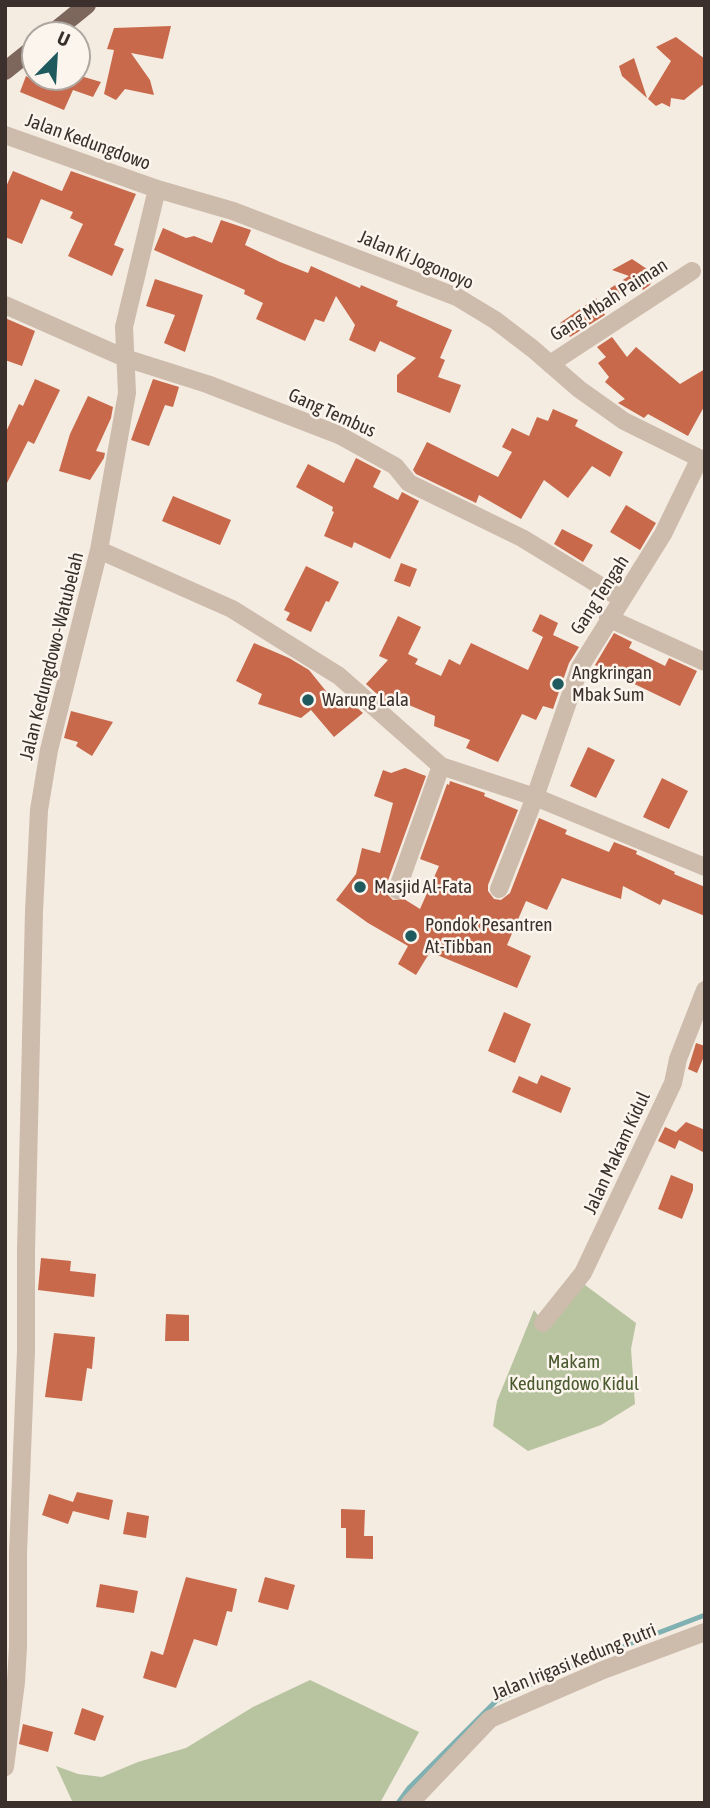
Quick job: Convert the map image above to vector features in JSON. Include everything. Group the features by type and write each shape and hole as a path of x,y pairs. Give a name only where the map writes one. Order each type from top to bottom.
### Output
{"main road":[{"path":"67,21 87,5"},
{"path":"5,71 21,58"}],"street":[{"name":"Jalan Kedungdowo","path":"5,135 157,188"},
{"name":"Jalan Kedungdowo-Watubelah","path":"5,1767 18,1647 34,912 39,810 48,750 99,550 127,393 124,327 157,188"},
{"name":"Jalan Ki Jogonoyo","path":"157,188 233,211 457,297 495,320 579,389 624,421 702,460"},
{"name":"Gang Mbah Paiman","path":"550,364 692,271"},
{"name":"Gang Tembus","path":"5,305 125,358 207,384 339,435 395,466 409,483 522,538 622,598"},
{"name":"Gang Tengah","path":"499,889 535,797 580,667 608,618 663,534 702,460"},
{"path":"99,550 232,609 339,676 441,766 535,797 705,867"},
{"path":"608,618 705,662"},
{"path":"397,890 441,766"},
{"name":"Jalan Makam Kidul","path":"543,1323 583,1273 673,1083 678,1059 705,990"},
{"name":"Jalan Irigasi Kedung Putri","path":"410,1803 489,1719 603,1670 705,1632"}],"green space":[{"name":"Makam Kedungdowo Kidul","path":"581,1282 636,1323 631,1349 635,1404 601,1425 528,1451 493,1426 497,1401 534,1310 543,1322"},
{"path":"310,1680 419,1732 380,1803 73,1803 56,1766 78,1774 102,1777 138,1762 186,1748 253,1707"}],"building":[{"path":"171,26 163,59 131,53 150,80 154,95 125,89 116,100 104,94 114,50 107,49 114,28"},
{"path":"676,37 705,59 705,83 684,100 671,98 670,107 662,103 656,106 648,99 671,61 656,47"},
{"path":"634,58 647,98 622,76 619,66"},
{"path":"91,79 101,82 93,97 76,91 91,91"},
{"path":"21,89 73,91 64,110 20,92"},
{"path":"13,171 62,191 71,171 136,194 114,245 124,249 112,276 68,256 83,224 70,218 73,212 41,199 22,244 5,237 5,189"},
{"path":"221,220 251,230 245,245 280,262 308,273 311,266 360,288 361,285 398,301 396,306 452,330 440,358 445,360 438,377 461,385 450,413 397,392 397,375 416,358 380,341 375,352 349,340 355,325 336,296 324,322 315,319 305,341 256,319 263,303 244,294 245,290 154,250 163,228 186,238 194,236 212,243"},
{"path":"632,259 653,273 650,285 643,290 639,285 610,299 606,291 629,276 612,270"},
{"path":"155,279 203,295 185,352 164,343 175,315 146,306"},
{"path":"596,298 605,315 570,337 560,323"},
{"path":"5,318 35,331 22,366 5,360"},
{"path":"612,337 627,357 636,347 680,384 705,369 705,405 688,436 648,414 644,418 618,403 625,399 605,382 609,377 598,363 606,357 597,347"},
{"path":"35,379 60,390 34,444 28,441 5,487 5,434 19,404 23,406"},
{"path":"153,379 179,387 173,407 165,405 149,446 131,440"},
{"path":"88,396 113,407 96,451 105,453 104,458 90,480 59,471 70,434"},
{"path":"553,409 578,420 575,426 623,452 610,477 592,466 568,498 544,480 521,519 479,495 476,503 416,474 413,470 427,442 498,477 512,452 502,447 512,428 529,436 537,417 548,421"},
{"path":"356,458 381,471 373,487 398,500 402,492 419,501 390,559 354,542 352,548 324,536 334,512 333,507 296,487 308,464 344,483"},
{"path":"173,496 231,520 220,545 162,521"},
{"path":"626,505 656,523 640,550 610,532"},
{"path":"562,529 593,545 583,562 554,544"},
{"path":"401,563 417,569 410,587 394,581"},
{"path":"306,566 339,582 311,632 286,620 290,613 284,610"},
{"path":"540,614 558,623 553,635 579,647 569,663 553,709 543,706 536,720 522,714 498,762 466,748 470,740 434,726 435,716 397,700 391,707 366,684 388,660 379,656 398,616 421,627 408,654 418,659 415,664 441,676 449,659 460,665 471,643 528,670 543,637 532,631"},
{"path":"614,633 632,642 629,648 665,666 669,658 697,671 680,706 595,665"},
{"path":"254,643 309,670 338,706 347,699 363,713 334,737 311,710 301,718 258,704 262,694 236,681"},
{"path":"71,711 113,722 92,756 76,746 78,742 64,738"},
{"path":"588,747 615,760 596,798 570,786"},
{"path":"405,768 426,776 386,886 386,893 393,900 404,899 420,909 439,866 420,859 450,781 485,793 484,796 518,810 488,885 488,891 494,899 501,900 510,893 539,818 567,830 565,834 609,852 614,842 637,851 636,854 705,887 705,916 663,899 660,905 623,886 621,899 562,878 547,910 526,901 507,945 531,956 517,988 430,952 416,975 398,964 408,946 368,923 336,900 356,874 362,848 380,853 393,803 374,796 383,770 391,773"},
{"path":"662,778 688,791 669,829 643,817"},
{"path":"504,1012 531,1024 515,1063 488,1051"},
{"path":"696,1043 705,1046 705,1054 697,1073 688,1069"},
{"path":"541,1075 571,1088 561,1113 512,1092 519,1076 537,1084"},
{"path":"686,1122 705,1130 705,1153 679,1140 675,1149 658,1141 665,1127 676,1132"},
{"path":"671,1175 693,1184 682,1219 658,1209"},
{"path":"41,1258 71,1261 70,1271 96,1274 94,1297 38,1290"},
{"path":"166,1314 189,1315 189,1341 165,1341"},
{"path":"54,1333 95,1337 92,1369 87,1368 82,1401 45,1397"},
{"path":"77,1492 113,1500 109,1520 73,1511 68,1524 42,1515 49,1494 73,1502"},
{"path":"341,1509 365,1510 364,1536 373,1536 373,1559 346,1558 346,1528 341,1528"},
{"path":"127,1512 149,1516 146,1538 123,1534"},
{"path":"186,1577 237,1589 232,1612 227,1611 217,1646 194,1639 176,1688 143,1678 151,1651 163,1655"},
{"path":"265,1577 295,1585 288,1610 258,1602"},
{"path":"100,1584 138,1591 134,1613 96,1607"},
{"path":"82,1708 104,1716 95,1741 74,1734"},
{"path":"23,1724 53,1732 48,1752 19,1744"}],"waterway":[{"path":"398,1803 409,1788 497,1700 574,1665 705,1615"}],"place":[{"name":"Angkringan Mbak Sum","path":"558,684"},
{"name":"Warung Lala","path":"308,700"},
{"name":"Masjid Al-Fata","path":"360,887"},
{"name":"Pondok Pesantren At-Tibban","path":"411,936"}]}
